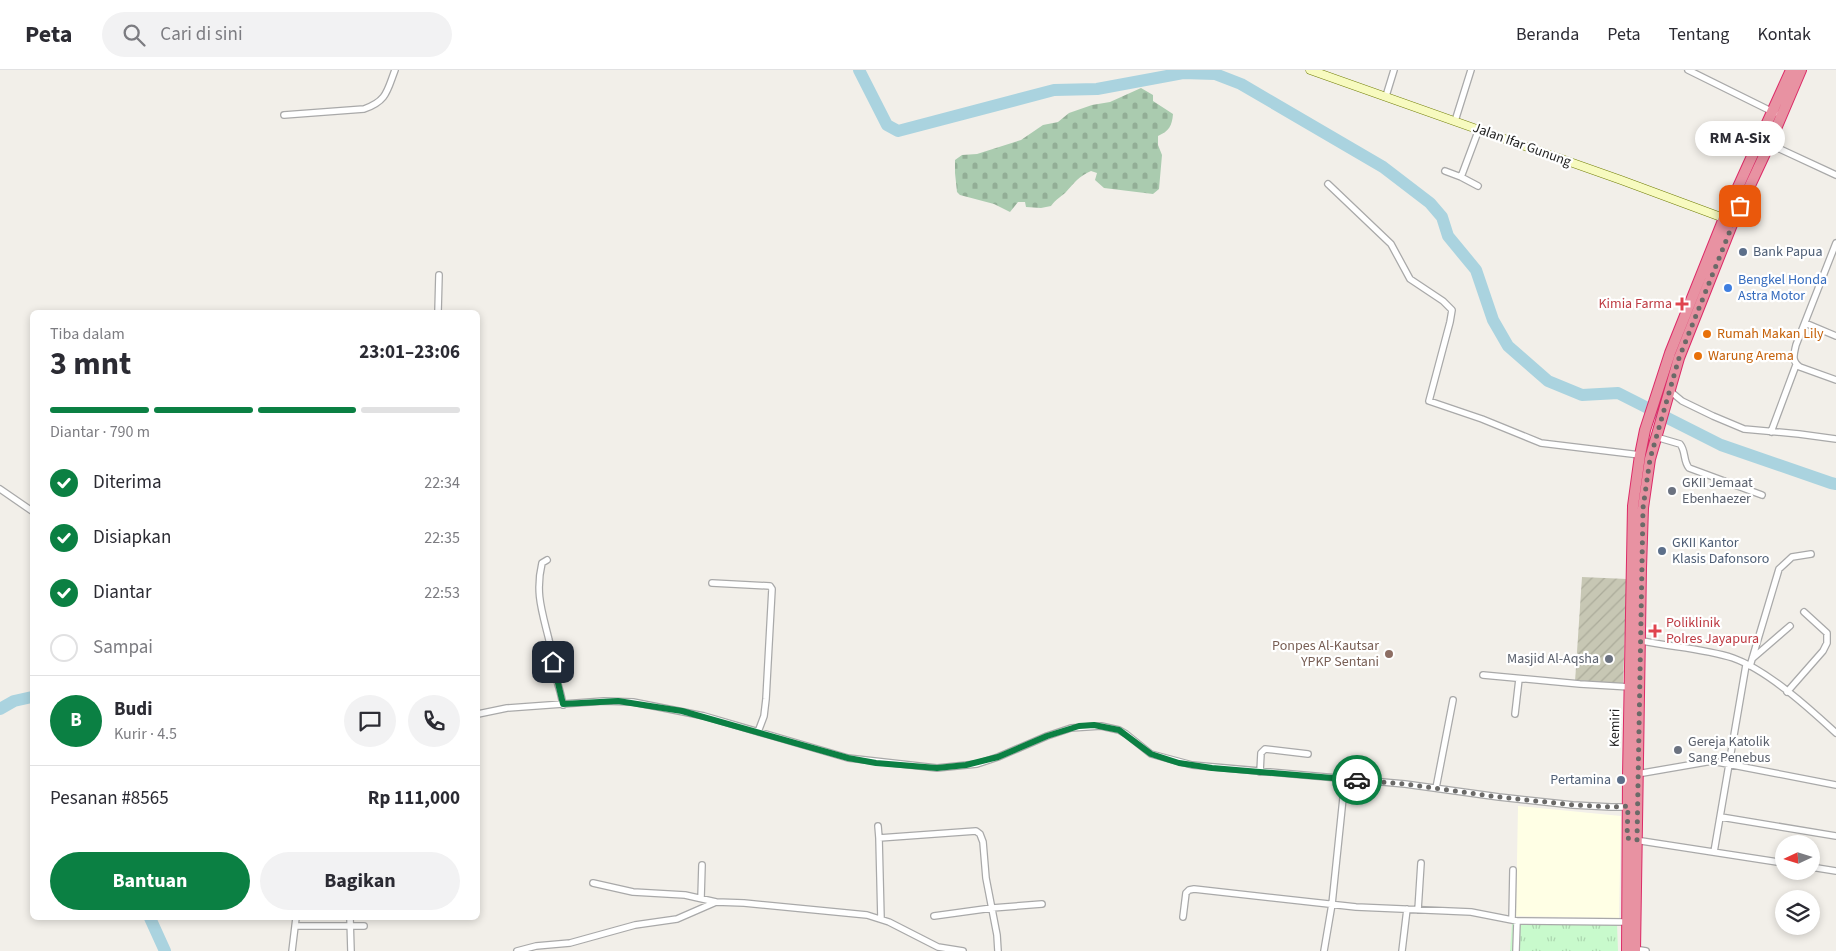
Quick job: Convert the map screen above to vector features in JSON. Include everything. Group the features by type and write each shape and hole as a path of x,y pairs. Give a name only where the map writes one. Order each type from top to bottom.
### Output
{"highway":[{"path":"1777,114 1791,70"},
{"path":"1638,507 1640,454 1645,430 1670,353 1694,293 1777,114 1801,70"},
{"path":"1638,507 1656,435 1688,333 1728,220"},
{"name":"Kemiri","path":"1631,950 1638,507"},
{"name":"Kemiri","path":"1634,744 1630,687 1635,640"},
{"name":"Kemiri","path":"1631,950 1626,922 1632,839 1628,806 1633,775"}],"street":[{"path":"284,115 364,109 374,105 385,97 395,70"},
{"name":"Jalan Ifar Gunung","path":"1310,70 1479,129 1728,220"},
{"path":"1386,96 1394,70"},
{"path":"1455,121 1471,70"},
{"path":"1688,70 1777,114"},
{"path":"1461,177 1479,129"},
{"path":"1765,142 1836,175"},
{"path":"1445,171 1478,186"},
{"path":"1328,184 1390,244 1410,279 1443,301 1452,310 1428,401 1482,419 1540,443 1640,454"},
{"path":"1771,432 1796,365 1794,354 1836,245"},
{"path":"438,274 438,310"},
{"path":"1805,324 1836,336"},
{"path":"1796,365 1836,380"},
{"path":"1670,393 1682,401 1731,424 1753,430 1836,439"},
{"path":"1656,435 1680,444 1689,468 1762,495"},
{"path":"0,490 30,510"},
{"path":"1753,658 1779,569 1792,557 1810,554"},
{"path":"547,560 542,563 539,577 541,610 550,641 554,670 559,683 563,704"},
{"path":"712,583 770,586 772,589 766,699 764,716 758,732"},
{"path":"1787,692 1827,643 1827,633 1804,612"},
{"path":"1714,852 1748,665 1753,658 1790,626"},
{"path":"1635,640 1724,656 1748,665 1761,672 1787,692 1836,733"},
{"path":"1482,675 1630,687"},
{"path":"1515,714 1519,679"},
{"path":"1436,788 1453,700"},
{"path":"480,713 488,710 507,708 604,701 632,702 696,714 848,758 876,763 937,768 989,760 1047,736 1079,726 1094,725 1119,730 1151,754 1161,758 1212,768 1436,788 1574,805 1628,806"},
{"path":"1260,772 1261,753 1265,749 1308,754"},
{"path":"1633,775 1704,762 1836,785"},
{"path":"1324,951 1332,904 1346,779"},
{"path":"1721,817 1836,836"},
{"path":"878,826 881,919"},
{"path":"879,838 976,831 982,838 986,878 998,951"},
{"path":"1632,839 1775,862"},
{"path":"1418,910 1421,864"},
{"path":"701,898 702,865"},
{"path":"1820,868 1836,871"},
{"path":"1513,870 1516,951"},
{"path":"593,883 633,892 685,895 716,902 853,912 881,919 938,947 963,951"},
{"path":"1183,917 1186,893 1189,890 1332,904 1472,912 1514,920 1626,922"},
{"path":"517,951 536,946 570,943 635,925 677,919 716,902"},
{"path":"934,916 992,908 1042,904"},
{"path":"1402,951 1407,909"},
{"path":"292,951 296,920"},
{"path":"350,920 351,951"},
{"path":"295,926 364,926"},
{"path":"1631,950 1646,951"}],"shaded area":[{"path":"1582,577 1627,579 1623,684 1575,682"},
{"path":"1518,806 1621,816 1619,918 1516,916"}],"green space":[{"path":"1141,88 1153,95 1153,101 1173,114 1169,128 1158,136 1158,145 1162,155 1159,189 1153,194 1104,188 1095,180 1097,173 1091,171 1077,180 1051,206 1041,208 1026,207 1025,202 1018,202 1010,212 994,204 960,195 957,192 955,160 962,155 977,154 1021,140 1043,125 1058,122 1069,113 1092,105 1110,102"},
{"path":"1512,924 1617,924 1618,951 1510,951"}],"waterway":[{"path":"859,70 887,125 898,131 1054,90 1097,89 1183,73 1215,74 1241,84 1383,167 1430,203 1442,217 1448,236 1476,270 1493,320 1508,346 1548,381 1582,395 1618,393 1721,445 1836,484"},
{"path":"0,709 14,701 30,697"},
{"path":"151,920 165,951"}],"way so far":[{"path":"1357,780 1405,784 1574,805 1628,806 1627,838 1637,840 1643,508 1650,459 1679,358 1740,206"}],"place":[{"name":"RM A-Six","path":"1740,206"},
{"name":"Bank Papua","path":"1743,252"},
{"name":"Bengkel Honda Astra Motor","path":"1728,288"},
{"name":"Kimia Farma","path":"1682,304"},
{"name":"Rumah Makan Lily","path":"1707,334"},
{"name":"Warung Arema","path":"1698,356"},
{"name":"GKII Jemaat Ebenhaezer","path":"1672,491"},
{"name":"GKII Kantor Klasis Dafonsoro","path":"1662,551"},
{"name":"Poliklinik Polres Jayapura","path":"1655,631"},
{"name":"Ponpes Al-Kautsar YPKP Sentani","path":"1389,654"},
{"name":"Masjid Al-Aqsha","path":"1609,659"},
{"name":"Gereja Katolik Sang Penebus","path":"1678,750"},
{"name":"Pertamina","path":"1621,780"}],"route":[{"path":"553,662 563,704 618,701 682,711 848,758 876,763 937,768 977,764 1071,728 1094,725 1119,730 1147,752 1179,763 1212,768 1357,780"}]}
